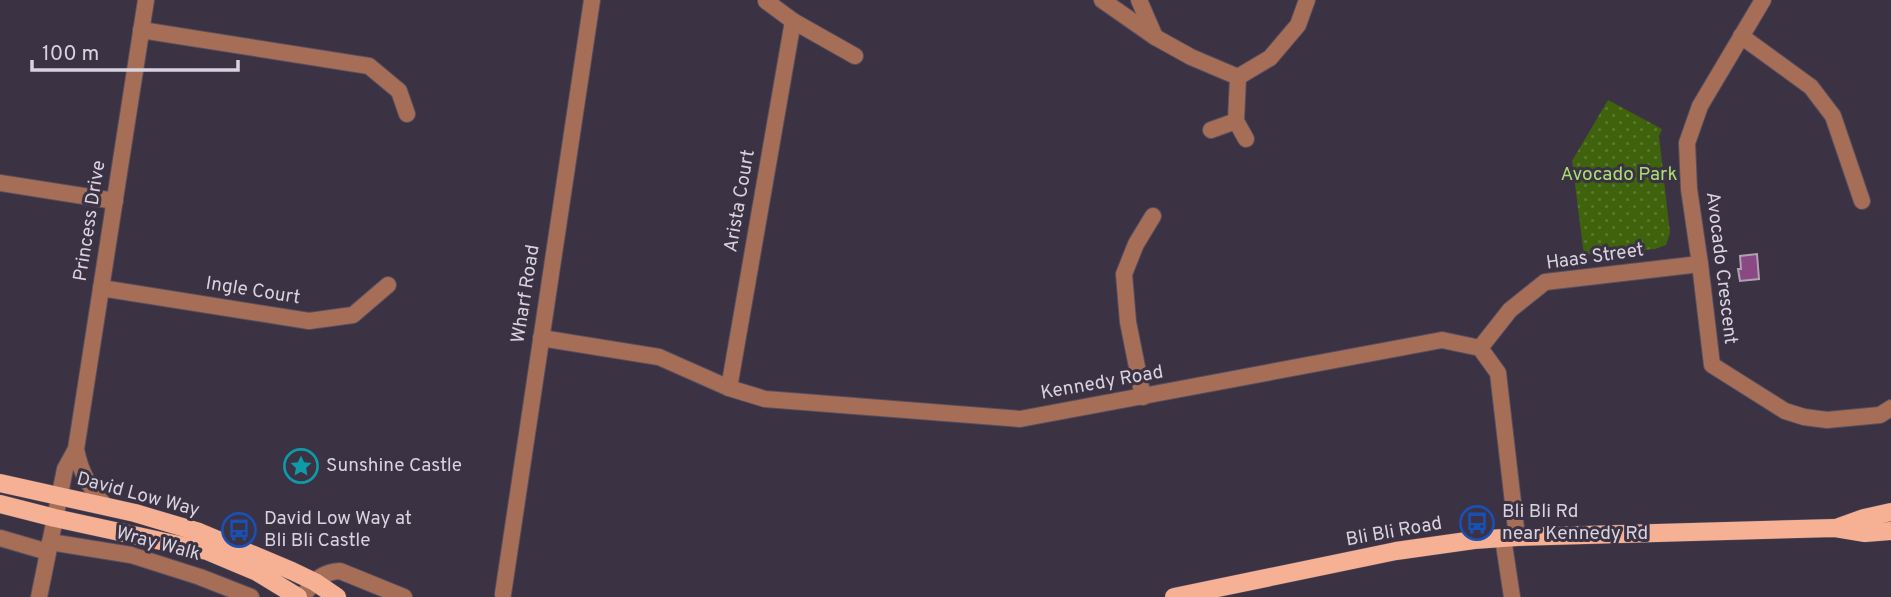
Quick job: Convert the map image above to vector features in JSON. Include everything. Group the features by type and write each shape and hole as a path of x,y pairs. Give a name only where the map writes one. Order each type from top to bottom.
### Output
{"main road":[{"name":"David Low Way","path":"0,483 105,506 199,532 235,545 314,582 337,597"},
{"name":"David Low Way","path":"0,504 207,551 257,572 300,597"},
{"name":"Bli Bli Road","path":"1835,528 1891,512"},
{"name":"Bli Bli Road","path":"1174,597 1396,551 1474,540 1835,528 1866,533 1891,531"}],"street":[{"name":"Princess Drive","path":"105,506 79,467 76,449 146,0"},
{"name":"Wharf Road","path":"503,594 592,0"},
{"path":"1102,0 1155,37 1191,57 1238,76"},
{"path":"1139,0 1155,37"},
{"path":"1238,76 1270,58 1297,25 1307,0"},
{"name":"Avocado Crescent","path":"1763,0 1700,106 1687,143 1689,189 1712,365 1785,411 1804,418 1827,420 1880,415 1891,408"},
{"path":"766,1 793,22 855,55"},
{"name":"Arista Court","path":"729,388 793,22"},
{"path":"141,30 369,66 398,91 407,114"},
{"path":"1741,36 1811,87 1833,116 1862,201"},
{"path":"1238,76 1236,121 1246,139"},
{"path":"1211,130 1236,121"},
{"path":"0,183 115,201"},
{"path":"1143,397 1128,322 1124,274 1136,244 1153,216"},
{"name":"Haas Street","path":"1480,348 1510,310 1545,282 1700,264"},
{"name":"Ingle Court","path":"101,288 309,321 353,315 388,285"},
{"name":"Kennedy Road","path":"541,338 659,357 729,388 765,399 1020,419 1442,340 1480,348"},
{"path":"1480,348 1498,373 1512,597"},
{"name":"Princess Drive","path":"38,597 65,469 76,449"},
{"name":"Wray Walk","path":"0,538 49,547 131,555 251,597"},
{"path":"300,597 324,574 340,571 404,597"}],"green space":[{"name":"Avocado Park","path":"1608,100 1662,129 1659,136 1670,233 1666,245 1655,249 1584,255 1572,161"}],"building":[{"path":"1757,254 1759,279 1740,281 1740,256"}],"place":[{"name":"Sunshine Castle","path":"301,466"},
{"name":"Bli Bli Rd near Kennedy Rd","path":"1477,523"},
{"name":"David Low Way at Bli Bli Castle","path":"239,530"}]}
